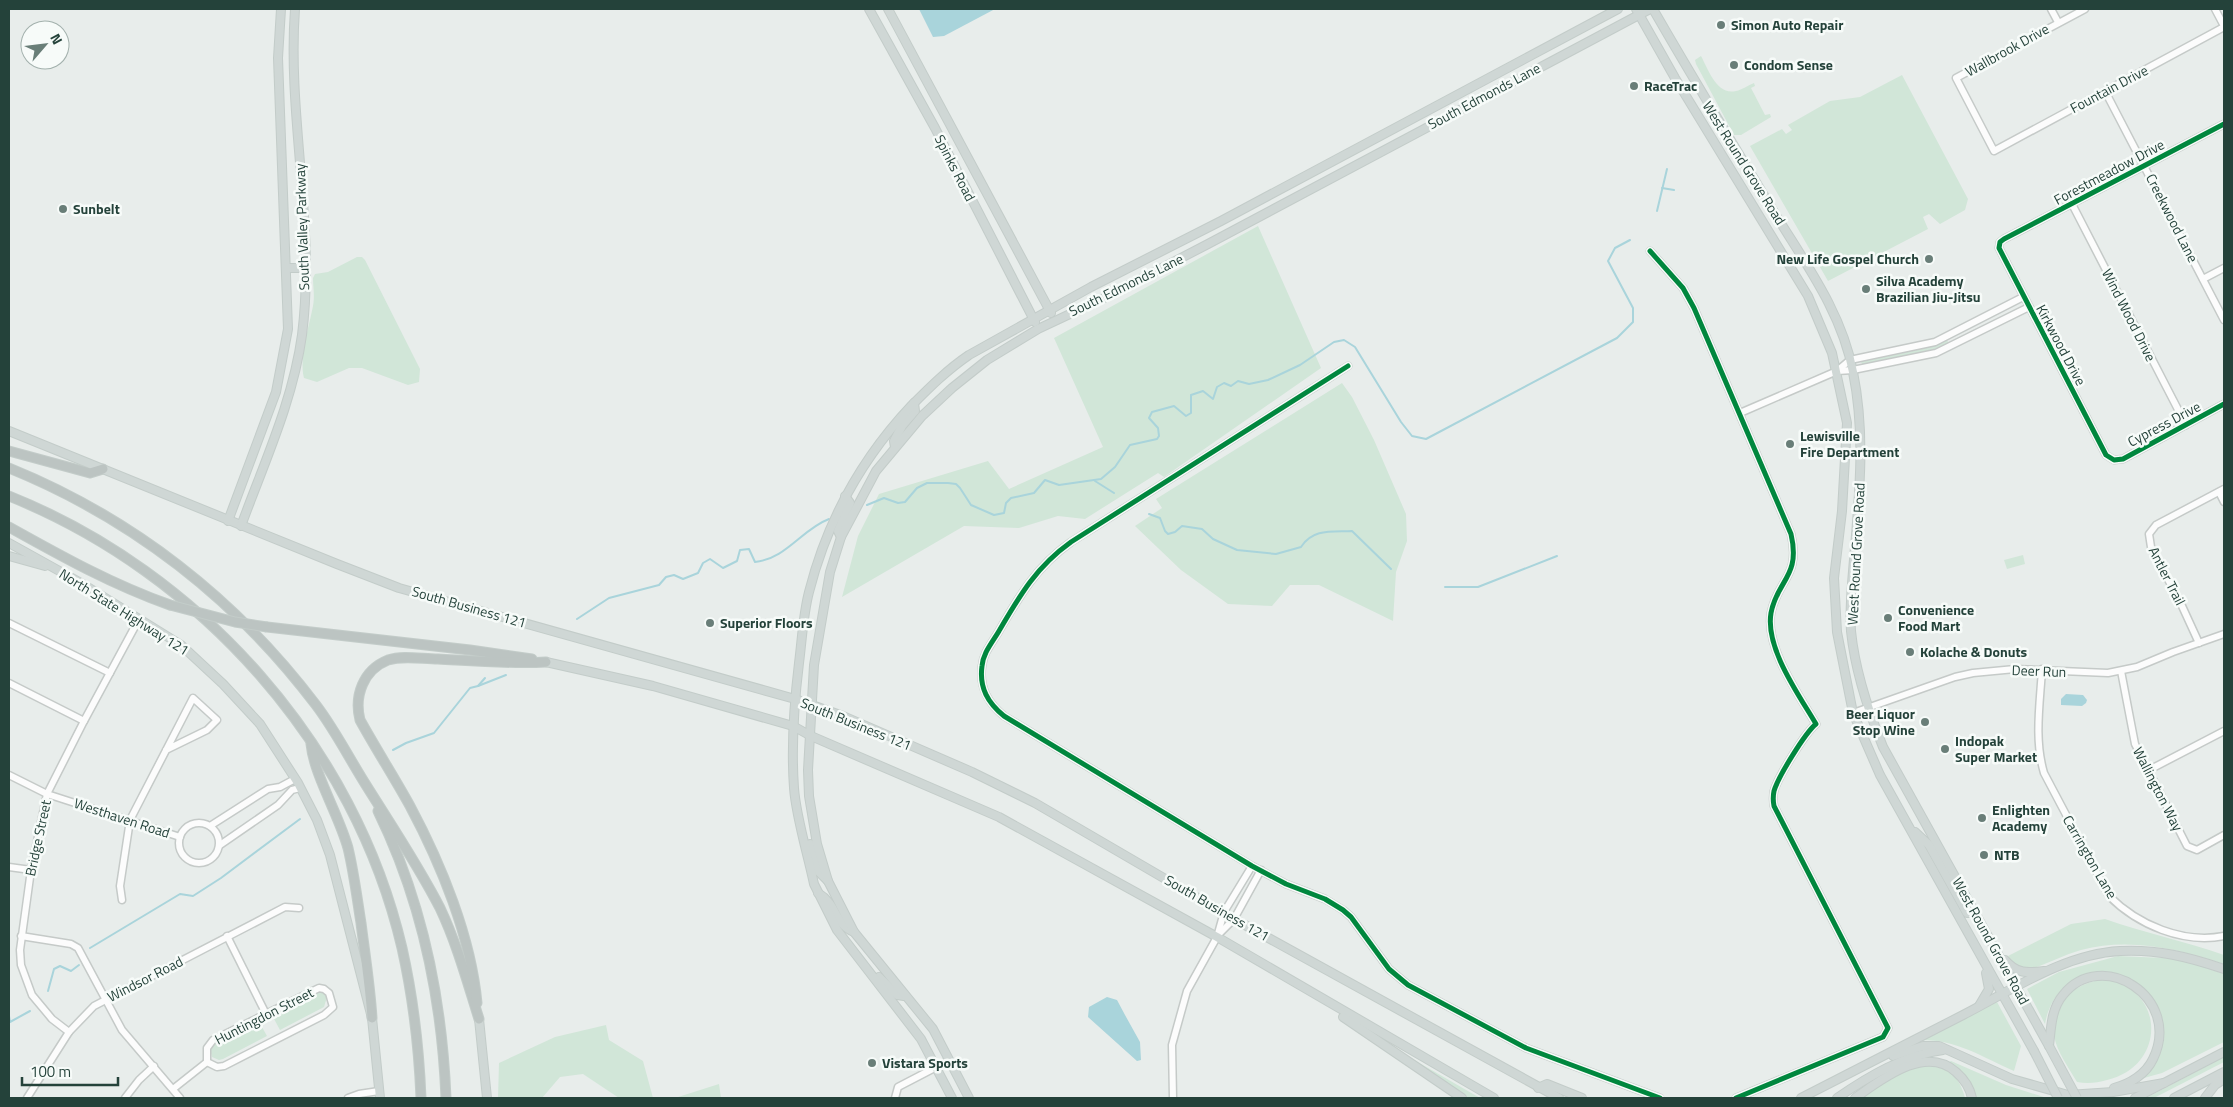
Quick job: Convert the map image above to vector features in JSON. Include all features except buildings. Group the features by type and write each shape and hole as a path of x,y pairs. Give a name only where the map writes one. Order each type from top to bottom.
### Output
{"highway":[{"path":"9,450 90,473 103,469"},
{"path":"9,468 67,493 127,528 186,569 239,616 291,673 331,727 365,784 390,820 439,908 455,944 479,1018"},
{"path":"9,496 67,522 99,540 185,600 242,655 281,701 310,741 352,815 372,857 402,947 418,1040 421,1098"},
{"path":"9,527 71,562 132,591 170,605 235,622 470,650 546,662"},
{"path":"479,1018 470,964 449,892 410,805 360,720 357,709 358,696 368,675 378,666 401,658 515,664 546,662"},
{"path":"310,741 312,756 338,818 351,864 370,981 372,1018"},
{"path":"365,784 401,863 428,952 443,1044 446,1098"}],"main road":[{"name":"South Valley Parkway","path":"228,520 276,392 288,329 278,58 281,9"},
{"name":"South Valley Parkway","path":"242,526 287,403 297,369 302,332 306,268 294,58 295,9"},
{"name":"Spinks Road","path":"869,9 935,128 1038,329"},
{"name":"Spinks Road","path":"888,9 1055,320"},
{"name":"South Edmonds Lane","path":"799,814 794,789 793,726 809,594 820,556 845,496 862,467 888,431 914,403 953,366 1049,309 1618,9"},
{"name":"South Edmonds Lane","path":"828,881 818,844 809,796 808,770 817,642 830,572 841,538 876,471 895,446 928,411 974,370 1038,329 1104,298 1270,212 1637,12 1652,9"},
{"name":"West Round Grove Road","path":"1652,9 1713,114 1816,280 1836,321 1853,370 1859,405 1862,461 1851,605 1851,632 1867,709 1883,747 2079,1097"},
{"name":"West Round Grove Road","path":"1637,12 1808,296 1832,353 1846,414 1847,441 1842,511 1834,578 1837,632 1853,713 1880,775 2034,1051 2058,1098"},
{"path":"1266,196 1270,212"},
{"path":"287,268 306,268"},
{"path":"895,446 894,441 897,434 915,410 914,403"},
{"name":"South Business 121","path":"9,431 242,526 408,590 795,699 980,776 1035,803 1234,919 1559,1098"},
{"path":"841,538 838,531 850,503 845,496"},
{"name":"North State Highway 121","path":"9,543 56,569 181,645 223,684 260,724 295,778 317,820 330,855 372,1018 380,1095"},
{"path":"9,556 56,569"},
{"name":"South Business 121","path":"546,662 653,686 793,726 811,736 999,817 1217,937 1494,1098"},
{"path":"799,814 818,871 828,881 854,932 904,996 933,1029 948,1061 969,1098"},
{"path":"799,814 814,884 837,930 921,1039 952,1098"},
{"path":"1910,828 1929,845 1967,913 1976,913"},
{"path":"818,893 830,901 843,927 854,932"},
{"path":"1994,946 2010,966 2017,971 2026,973 2051,970"},
{"path":"1801,1098 2051,970 2092,956 2120,951 2167,952 2224,969"},
{"path":"1978,1007 1989,989 1989,980 1980,954"},
{"path":"869,971 876,975 897,995 904,996"},
{"path":"2049,1046 2052,1020 2058,1002 2071,986 2086,979 2114,977 2136,986 2150,1001 2156,1012 2160,1034 2156,1053 2151,1063 2143,1072 2128,1083 2079,1097"},
{"path":"1299,986 1303,992 1462,1098"},
{"path":"479,1018 487,1098"},
{"path":"1841,1078 1851,1078 1886,1059 1923,1046 1939,1046 1950,1049 2012,1079 2057,1094 2079,1097 2164,1083"},
{"path":"1837,1098 1874,1074 1912,1057 1950,1049"},
{"path":"2135,1098 2224,1052"},
{"path":"1855,1098 1879,1082 1914,1064 1925,1061 1936,1062 1952,1069 1967,1085 1972,1098"},
{"path":"2174,1098 2224,1072"},
{"path":"2205,1098 2215,1085 2224,1079"},
{"path":"1538,1088 1547,1084 1582,1098"}],"street":[{"path":"2051,9 2058,22"},
{"name":"Wallbrook Drive","path":"1994,150 1956,78 2085,9"},
{"path":"2215,9 2224,27"},
{"name":"Fountain Drive","path":"1994,150 2224,27"},
{"name":"Creekwood Lane","path":"2105,91 2224,320"},
{"name":"Forestmeadow Drive","path":"2004,239 2224,124"},
{"name":"Wind Wood Drive","path":"2072,204 2186,426"},
{"name":"Kirkwood Drive","path":"2004,239 2000,242 1998,248 2106,455 2114,460"},
{"path":"1650,251 1683,288 1694,308 1788,525 1794,546 1791,573 1774,604 1771,615 1773,641 1782,662 1816,724 1806,735 1778,782 1773,795 1774,806 1888,1028 1883,1037 1736,1098"},
{"path":"2203,280 2224,268"},
{"path":"1740,413 1837,371 1850,360 1935,342 2023,297"},
{"path":"1837,371 1853,370 1936,353 2028,307"},
{"path":"1348,366 1057,552 1034,575 989,647 982,665 982,682 987,699 1004,716 1252,866 1286,884 1325,899 1343,910 1351,917 1389,970 1408,985 1526,1048 1660,1098"},
{"name":"Cypress Drive","path":"2114,460 2123,459 2224,404"},
{"path":"2222,491 2224,502"},
{"name":"Antler Trail","path":"2199,643 2151,547 2149,534 2156,525 2222,491"},
{"name":"Bridge Street","path":"69,1032 52,1019 32,995 21,965 22,936 31,870 47,794 139,619"},
{"path":"9,623 110,673"},
{"name":"Deer Run","path":"1853,713 1964,675 1992,670 2042,669 2086,673 2121,671 2224,634"},
{"name":"Carrington Lane","path":"2042,669 2037,736 2038,752 2044,772 2109,896 2122,909 2149,926 2197,937 2224,936"},
{"name":"Wallington Way","path":"2121,671 2135,744 2147,771 2187,846 2196,850 2224,836"},
{"path":"9,682 84,721"},
{"path":"122,900 120,886 130,820 166,750 193,698 217,720 206,730 166,750"},
{"path":"2147,771 2224,731"},
{"name":"Westhaven Road","path":"9,776 47,794 180,836"},
{"name":"Westhaven Road","path":"295,778 280,787 268,789 210,826 201,823 192,824 184,829 180,836 179,845 181,853 187,860 195,863 211,860 217,854 220,846 278,805 292,790 300,788"},
{"path":"210,826 219,838 220,846"},
{"path":"1173,1098 1172,1045 1177,1020 1187,991 1217,937 1224,912 1252,866"},
{"path":"9,867 31,870"},
{"path":"1217,937 1234,919 1261,870"},
{"name":"Windsor Road","path":"27,1098 69,1032 82,1016 105,1000 285,907 299,908"},
{"path":"22,936 71,944 78,948 122,1030 180,1098"},
{"path":"227,936 266,1014"},
{"name":"Huntingdon Street","path":"319,988 324,989 328,993 333,1006 324,1015 224,1066 217,1067 207,1062 207,1048 213,1040 319,988"},
{"path":"895,1098 898,1087 948,1061"},
{"name":"Huntingdon Street","path":"173,1089 207,1062"},
{"path":"125,1098 139,1080 154,1066"},
{"path":"348,1098 367,1092 380,1095"}],"green space":[{"path":"1701,56 1718,86 1729,91 1736,91 1754,83 1755,86 1751,88 1765,115 1770,114 1771,117 1741,135 1734,135 1696,64 1695,60"},
{"path":"1902,75 1968,199 1965,210 1940,224 1929,214 1923,217 1928,229 1828,281 1750,146 1782,129 1786,134 1792,130 1788,125 1830,101 1860,97"},
{"path":"1258,226 1321,368 1164,477 1158,473 1085,519 1058,516 1019,528 964,526 842,597 858,536 879,494 988,461 1009,489 1103,447 1054,338"},
{"path":"357,257 362,257 365,260 420,369 419,382 408,385 362,368 349,368 317,382 304,378 305,342 314,303 313,278 315,274 328,272"},
{"path":"1947,340 1949,344 1926,352 1863,365 1861,362 1931,347"},
{"path":"1342,383 1352,397 1374,440 1406,514 1407,541 1396,572 1393,621 1319,585 1290,585 1272,606 1228,604 1181,570 1135,526 1162,508 1156,499"},
{"path":"2023,555 2025,564 2007,569 2004,560"},
{"path":"2105,919 2224,955 2224,964 2154,946 2136,945 2099,946 2081,950 2027,970 2016,965 2008,956 2071,924"},
{"path":"2118,956 2183,960 2224,974 2224,1042 2162,1073 2115,1086 2131,1078 2145,1066 2154,1052 2158,1014 2155,1005 2144,989 2129,979 2107,972 2082,976 2071,981 2054,999 2048,1011 2045,1024 2027,989 2059,972"},
{"path":"2104,979 2124,985 2139,997 2148,1011 2151,1028 2149,1044 2141,1060 2127,1072 2100,1082 2077,1082 2058,1048 2054,1036 2055,1014 2059,1005 2074,990 2093,981"},
{"path":"316,990 322,991 327,997 324,1007 280,1030 273,1017 274,1013"},
{"path":"1997,1002 2021,1046 2014,1071 1956,1045 1932,1040 1918,1040"},
{"path":"258,1020 267,1036 223,1059 219,1060 212,1057 210,1050 215,1043"},
{"path":"606,1025 609,1040 643,1061 653,1098 619,1098 583,1074 560,1077 542,1098 498,1098 499,1063 555,1037"},
{"path":"1409,1057 1480,1098 1465,1098 1408,1060"},
{"path":"2224,1057 2224,1062 2154,1098 2146,1098"},
{"path":"1951,1061 2006,1085 2047,1098 1974,1098 1968,1082 1949,1062"},
{"path":"1915,1065 1934,1066 1948,1071 1958,1081 1965,1098 1859,1098"},
{"path":"719,1084 721,1098 675,1098"}],"water":[{"path":"919,9 995,9 944,36 933,37"},
{"path":"2066,694 2083,695 2087,700 2086,703 2082,706 2061,705 2061,699"},
{"path":"1107,997 1117,1000 1140,1042 1141,1060 1137,1061 1088,1017 1089,1007"}],"waterway":[{"path":"1657,211 1667,169"},
{"path":"1662,188 1674,190"},
{"path":"867,505 884,498 898,503 905,502 917,488 927,483 948,483 956,484 971,505 994,515 1004,513 1006,503 1011,498 1034,493 1045,480 1059,485 1101,479 1115,467 1130,445 1157,439 1159,436 1158,428 1149,418 1152,412 1174,406 1186,416 1191,413 1191,395 1203,391 1213,399 1217,387 1224,383 1231,386 1238,381 1249,384 1268,380 1300,365 1334,342 1344,340 1355,347 1401,422 1412,436 1426,439 1617,338 1633,322 1633,308 1608,261 1615,248 1630,240"},
{"path":"1095,481 1114,493"},
{"path":"1149,514 1160,518 1168,534 1175,532 1182,526 1202,529 1213,539 1237,550 1276,554 1301,547 1306,541 1317,534 1331,531 1352,531 1391,569"},
{"path":"577,619 609,598 659,585 666,577 674,575 683,579 698,573 703,563 710,559 723,568 737,561 740,550 749,549 755,562 766,560 785,550 810,530 829,519"},
{"path":"1445,587 1478,587 1557,556"},
{"path":"478,686 506,675"},
{"path":"393,750 434,733 470,688 478,686 485,678"},
{"path":"90,948 180,894 193,896 221,878 300,819"},
{"path":"48,991 54,969 60,966 71,971 79,965"},
{"path":"9,1016 10,1022 30,1011"}],"cycle path":[{"path":"2224,124 2004,239 2000,242 1999,248 2106,455 2114,460 2123,459 2224,404"},
{"path":"1650,251 1683,288 1694,308 1791,534 1793,560 1791,569 1774,602 1771,613 1771,627 1778,656 1816,724 1799,745 1786,766 1774,791 1774,806 1888,1028 1883,1037 1736,1098"},
{"path":"1348,366 1071,542 1048,561 1014,605 986,652 981,674 983,688 993,706 1004,716 1252,866 1286,884 1325,899 1343,910 1351,917 1389,969 1408,985 1526,1048 1660,1098"}],"place":[{"name":"Simon Auto Repair","path":"1721,25"},
{"name":"Condom Sense","path":"1734,65"},
{"name":"RaceTrac","path":"1634,86"},
{"name":"Sunbelt","path":"63,209"},
{"name":"New Life Gospel Church","path":"1929,259"},
{"name":"Silva Academy Brazilian Jiu-Jitsu","path":"1866,289"},
{"name":"Lewisville Fire Department","path":"1790,444"},
{"name":"Convenience Food Mart","path":"1888,618"},
{"name":"Superior Floors","path":"710,623"},
{"name":"Kolache & Donuts","path":"1910,652"},
{"name":"Beer Liquor Stop Wine","path":"1925,722"},
{"name":"Indopak Super Market","path":"1945,749"},
{"name":"Enlighten Academy","path":"1982,818"},
{"name":"NTB","path":"1984,855"},
{"name":"Vistara Sports","path":"872,1063"}]}
